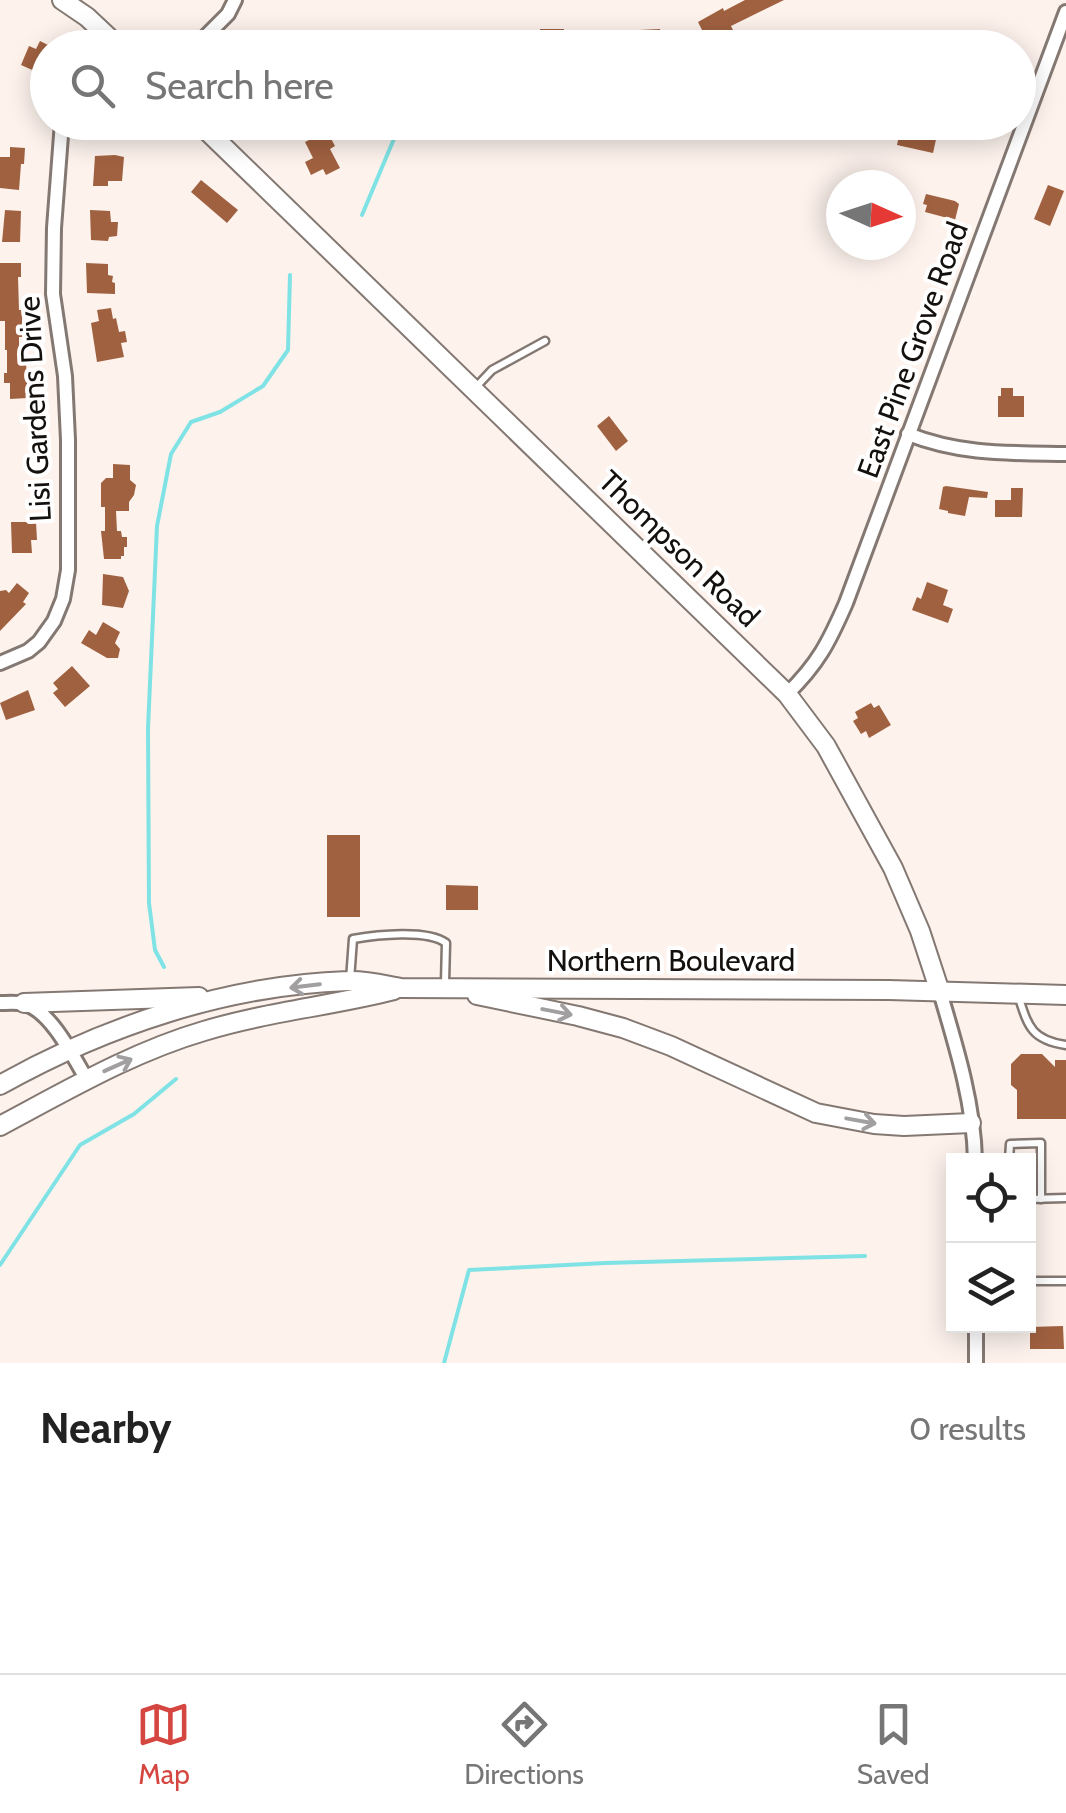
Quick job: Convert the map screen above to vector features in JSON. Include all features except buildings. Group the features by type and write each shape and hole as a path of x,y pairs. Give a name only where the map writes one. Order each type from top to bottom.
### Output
{"main road":[{"path":"62,0 100,30"},
{"name":"Thompson Road","path":"217,140 787,694 826,746 893,868 940,992"},
{"name":"Northern Boulevard","path":"0,1085 68,1049 134,1024 235,996 350,981 402,988 940,992"},
{"name":"Northern Boulevard","path":"0,1126 115,1065 203,1031 271,1013 356,1000 402,988"},
{"path":"454,988 623,1028 816,1112 874,1124 972,1123"},
{"path":"940,992 1066,995"},
{"path":"24,1003 235,996"}],"street":[{"path":"212,30 235,0"},
{"name":"East Pine Grove Road","path":"1036,92 1066,12"},
{"name":"Lisi Gardens Drive","path":"0,662 39,642 63,599 68,570 66,392 53,294 61,140"},
{"name":"East Pine Grove Road","path":"787,694 827,647 846,603 1018,140"},
{"path":"908,434 948,448 1066,454"},
{"path":"940,992 955,1041 972,1123 974,1153"},
{"path":"0,1003 24,1003 36,1010 54,1028 86,1080"},
{"path":"976,1333 976,1363"}],"lane":[{"path":"474,389 492,370 545,340"},
{"path":"350,981 353,939 437,936 446,942 454,988"},
{"path":"1018,994 1033,1032 1051,1043 1066,1045"},
{"path":"1009,1153 1010,1144 1042,1143 1041,1198"},
{"path":"1036,1198 1066,1198"},
{"path":"1036,1281 1066,1282"}],"waterway":[{"path":"362,215 393,140"},
{"path":"164,967 155,950 149,903 148,728 157,526 171,454 191,422 220,412 263,386 288,350 290,275"},
{"path":"0,1265 80,1145 134,1114 176,1079"},
{"path":"444,1363 469,1270 865,1256"}]}
